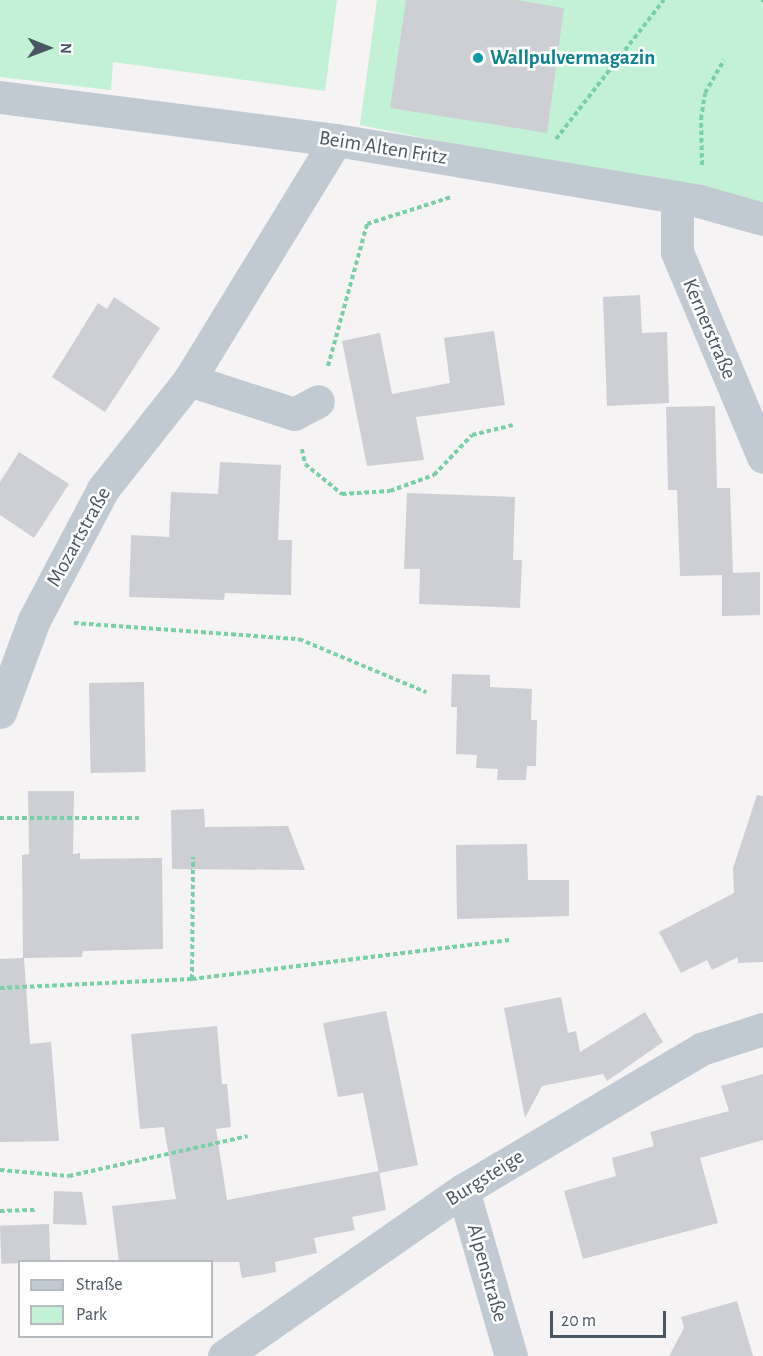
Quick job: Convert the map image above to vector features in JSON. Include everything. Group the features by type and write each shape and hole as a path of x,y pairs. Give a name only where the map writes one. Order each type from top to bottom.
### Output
{"street":[{"name":"Beim Alten Fritz","path":"0,97 336,140 688,199 763,219"},
{"name":"Mozartstraße","path":"0,712 34,620 103,489 189,380 336,140"},
{"name":"Kernerstraße","path":"688,199 677,252 763,457"},
{"path":"189,380 306,407"},
{"name":"Burgsteige","path":"224,1356 463,1190 701,1049 763,1029"},
{"name":"Alpenstraße","path":"463,1190 511,1356"}],"path":[{"path":"530,173 663,0"},
{"path":"688,199 705,93 724,60"},
{"path":"454,197 367,224 306,407 305,464 342,494 390,491 434,475 472,435 513,425"},
{"path":"34,620 299,639 426,692"},
{"path":"0,818 141,818"},
{"path":"192,979 193,857"},
{"path":"0,988 192,979 510,940"},
{"path":"0,1170 69,1176 248,1136"},
{"path":"0,1211 36,1210"}],"green space":[{"path":"0,0 337,0 325,91 113,62 111,90 0,77"},
{"path":"377,0 763,0 763,206 360,125"}],"building":[{"name":"Wallpulvermagazin","path":"406,0 517,0 564,8 547,133 390,108"},
{"path":"640,295 642,333 667,332 669,403 607,406 603,297"},
{"path":"114,297 160,328 105,412 52,377 98,303 107,309"},
{"path":"494,331 505,405 416,417 424,460 367,466 342,341 380,333 392,394 450,383 444,338"},
{"path":"715,406 717,488 730,488 733,573 760,572 760,615 722,616 722,575 680,576 677,490 668,490 666,407"},
{"path":"19,452 69,484 34,538 0,515 0,482"},
{"path":"220,462 281,465 278,540 292,540 291,595 225,593 224,600 129,597 131,535 169,537 171,492 218,494"},
{"path":"407,493 515,497 513,560 522,560 520,608 419,604 420,569 404,569"},
{"path":"452,674 490,675 490,687 532,689 531,720 537,720 536,766 527,766 526,780 497,780 498,769 476,768 477,755 456,754 457,707 451,707"},
{"path":"144,682 146,772 91,773 89,683"},
{"path":"28,791 74,791 73,854 80,853 80,859 162,858 163,949 83,951 82,957 23,958 22,855 29,854"},
{"path":"757,795 763,796 763,962 738,963 738,957 712,970 707,960 681,973 659,932 734,893 733,868"},
{"path":"204,809 205,827 288,826 305,870 172,869 171,810"},
{"path":"527,844 528,880 569,880 569,916 457,919 456,845"},
{"path":"24,958 30,1044 51,1042 59,1141 0,1142 0,959"},
{"path":"561,997 568,1033 576,1031 580,1052 645,1012 663,1042 607,1081 603,1074 542,1086 525,1118 504,1008"},
{"path":"386,1011 418,1165 379,1173 363,1093 338,1097 323,1023"},
{"path":"217,1026 222,1084 227,1084 231,1127 216,1129 227,1200 379,1171 386,1210 352,1217 355,1230 314,1238 317,1253 275,1262 276,1272 242,1278 239,1262 119,1260 112,1206 176,1199 164,1127 140,1129 131,1034"},
{"path":"763,1074 763,1140 700,1158 718,1223 583,1259 564,1191 616,1176 612,1158 654,1146 650,1132 729,1111 721,1086"},
{"path":"54,1191 82,1192 87,1225 53,1224"},
{"path":"49,1224 50,1260 18,1260 18,1263 1,1264 0,1226"},
{"path":"737,1301 753,1356 669,1356 684,1328 681,1317"}],"place":[{"name":"Wallpulvermagazin","path":"478,58"}]}
